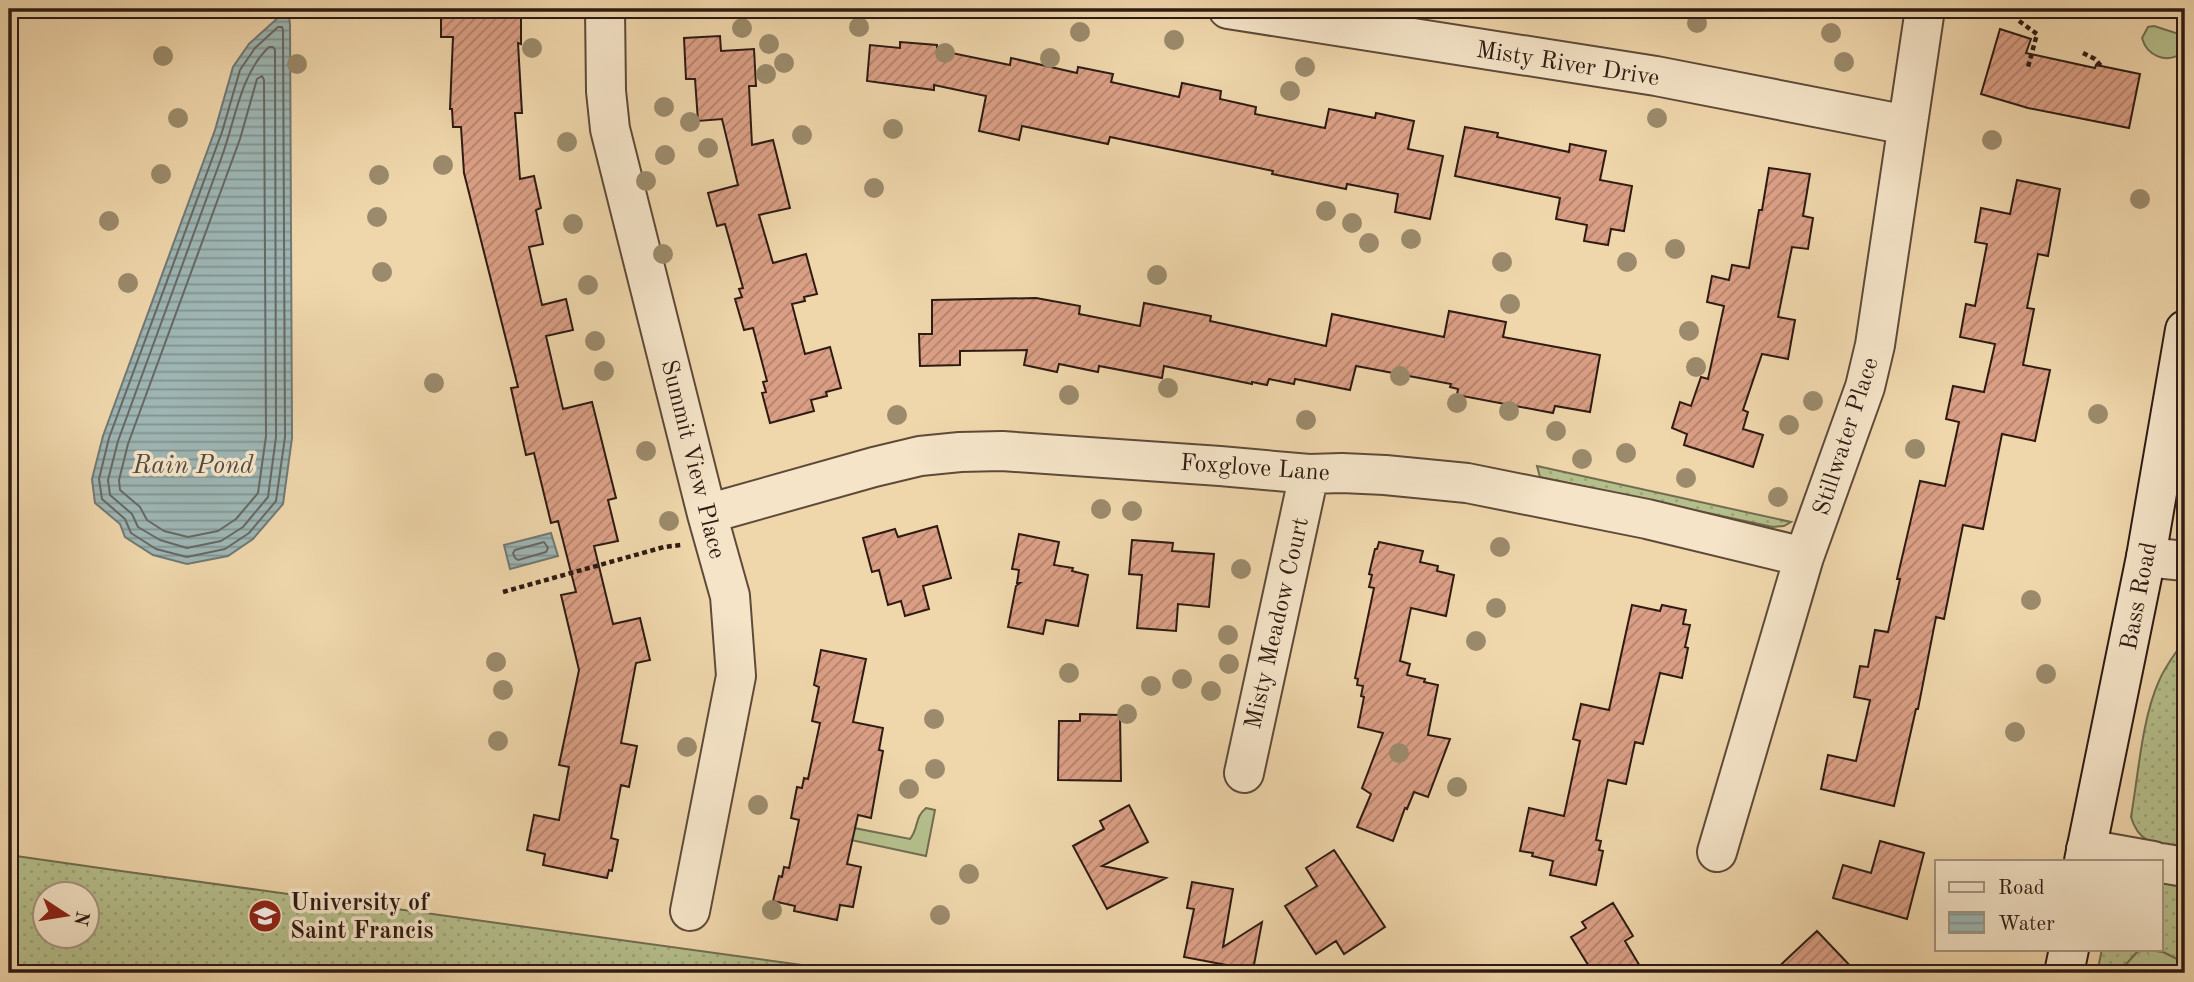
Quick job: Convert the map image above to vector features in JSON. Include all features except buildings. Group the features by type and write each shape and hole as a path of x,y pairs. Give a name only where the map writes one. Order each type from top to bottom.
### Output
{"street":[{"name":"Summit View Place","path":"605,9 606,91 610,129 700,529 730,596 736,677 690,911"},
{"name":"Misty River Drive","path":"1228,9 1656,76 1907,125"},
{"name":"Stillwater Place","path":"1717,852 1804,556 1865,387 1875,345 1925,9"},
{"name":"Bass Road","path":"2085,855 2147,557 2185,330"},
{"name":"Foxglove Lane","path":"700,529 874,467 920,456 1002,451 1309,474 1385,475 1467,483 1647,519 1804,556"},
{"name":"Misty Meadow Court","path":"1244,773 1309,474"},
{"path":"2147,557 2185,561"},
{"path":"2085,855 2142,860"},
{"path":"2162,863 2185,867"},
{"path":"2064,973 2068,950"}],"path":[{"path":"2020,20 2037,34 2028,66"},
{"path":"2083,53 2095,59 2101,66"},
{"path":"503,592 664,547 700,529"}],"green space":[{"path":"2154,26 2179,34 2185,44 2182,53 2170,58 2153,54 2142,38 2148,27"},
{"path":"1537,466 1791,522 1773,527 1540,477"},
{"path":"2185,639 2185,848 2145,839 2131,817 2148,712 2164,670"},
{"path":"926,808 935,810 926,856 851,840 854,828 910,839"},
{"name":"University of Saint Francis","path":"9,855 860,973 9,973"},
{"path":"2162,875 2185,880 2185,963 2163,952 2148,950 2162,950"},
{"path":"2102,950 2139,950 2118,973 2097,973"},
{"path":"2139,950 2163,952 2185,963 2185,973 2118,973"}],"water":[{"name":"Rain Pond","path":"281,15 289,17 290,24 292,438 283,504 253,539 228,556 187,564 153,555 125,537 120,524 95,503 92,479 103,436 215,130 233,67 249,44"},
{"path":"551,533 558,556 510,569 504,545"}],"place":[{"name":"University of Saint Francis","path":"265,916"}]}
